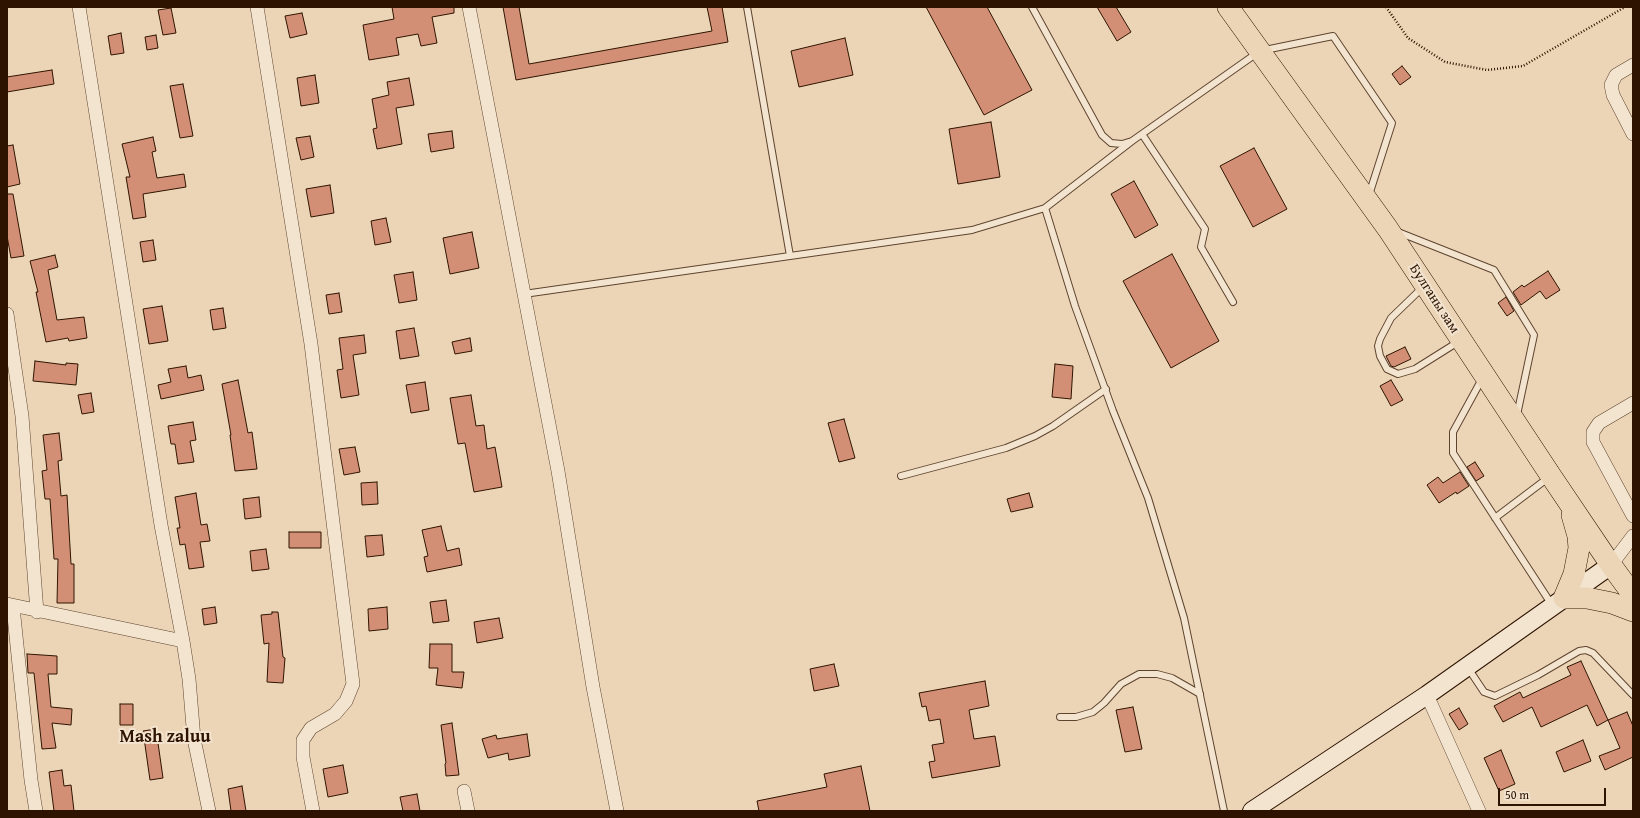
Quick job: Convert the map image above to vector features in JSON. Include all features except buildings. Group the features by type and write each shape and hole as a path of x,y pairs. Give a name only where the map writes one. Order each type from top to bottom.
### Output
{"highway":[{"name":"Булганы зам","path":"1228,7 1388,229 1484,376 1611,565 1633,595"},
{"path":"1551,476 1574,518 1579,548 1574,574 1558,602"},
{"path":"1558,602 1587,598 1612,603 1633,611"}],"main road":[{"path":"1252,811 1427,696 1611,565"}],"street":[{"path":"79,7 159,510 189,679 194,739 209,811"},
{"path":"257,7 311,344 353,684 346,701 335,714 311,728 303,740 303,757 313,811"},
{"path":"469,7 558,471 593,687 617,811"},
{"path":"1633,65 1616,75 1611,85 1613,95 1633,134"},
{"path":"7,314 22,416 37,612"},
{"path":"1633,402 1599,423 1594,432 1593,442 1633,516"},
{"path":"1611,565 1633,536"},
{"path":"36,811 10,606 182,641"},
{"path":"1427,696 1479,811"},
{"path":"464,791 468,811"}],"lane":[{"path":"747,7 790,256"},
{"path":"1032,7 1102,135 1111,143 1122,144 1132,141"},
{"path":"524,294 972,230 1045,208 1132,141 1260,51 1333,36 1392,123 1367,200"},
{"path":"1142,134 1205,229 1204,238 1200,247 1233,302"},
{"path":"1045,208 1075,306 1148,498 1184,618 1224,811"},
{"path":"1388,229 1494,270 1534,335 1516,422"},
{"path":"1425,285 1391,318 1380,339 1378,346 1380,356 1387,369 1398,374 1415,369 1461,340"},
{"path":"1484,376 1453,432 1453,453 1495,518 1558,602"},
{"path":"901,476 1006,448 1035,436 1053,426 1106,389"},
{"path":"1495,518 1551,476"},
{"path":"1467,667 1484,692 1495,696 1538,675 1579,651 1586,650 1593,653 1633,695"},
{"path":"1060,717 1076,717 1092,712 1104,703 1121,684 1139,674 1157,674 1172,678 1200,694"}],"path":[{"path":"1386,7 1408,38 1445,62 1487,70 1523,66 1625,7"}],"district":[{"name":"Mash zaluu","path":"165,737"}]}
